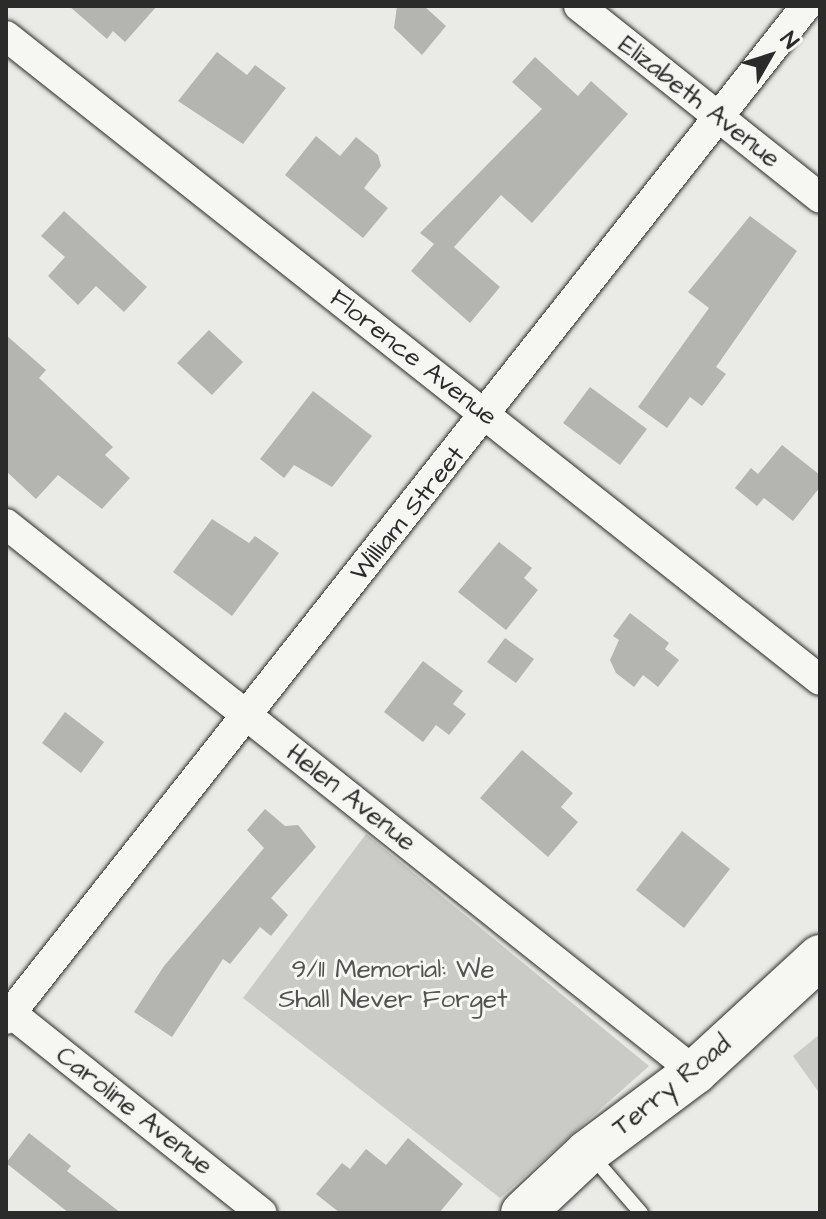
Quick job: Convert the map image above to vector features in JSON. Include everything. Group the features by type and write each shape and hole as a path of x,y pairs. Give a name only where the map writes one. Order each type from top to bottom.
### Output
{"main road":[{"name":"Terry Road","path":"523,1213 588,1152 695,1072 820,957"}],"street":[{"name":"Elizabeth Avenue","path":"579,6 820,198"},
{"name":"William Street","path":"8,1014 486,416 806,6"},
{"name":"Florence Avenue","path":"6,36 820,680"},
{"name":"Helen Avenue","path":"6,524 695,1072"},
{"name":"Caroline Avenue","path":"8,1014 262,1213"}],"lane":[{"path":"588,1152 641,1213"}],"green space":[{"name":"9/11 Memorial: We Shall Never Forget","path":"366,834 649,1066 500,1198 243,998"},
{"path":"820,1034 820,1094 793,1056"}],"building":[{"path":"69,6 157,6 125,42 113,31 107,39"},
{"path":"397,6 424,6 446,26 422,55 394,28"},
{"path":"217,52 247,75 255,65 286,88 243,144 178,101"},
{"path":"535,57 578,96 591,81 628,114 532,223 501,195 454,247 500,287 470,323 411,271 434,244 420,233 542,109 512,82"},
{"path":"316,136 340,156 356,137 378,155 381,166 364,188 388,208 363,238 285,175"},
{"path":"64,211 147,287 124,312 96,286 78,305 48,276 65,257 41,236"},
{"path":"750,216 797,251 716,367 726,374 702,406 690,397 667,428 638,407 709,308 688,292"},
{"path":"209,330 243,362 212,395 177,363"},
{"path":"6,335 46,370 39,378 113,447 105,455 130,478 102,509 58,475 36,499 6,471"},
{"path":"590,387 647,429 620,465 563,423"},
{"path":"313,391 372,436 332,487 294,465 284,478 260,459"},
{"path":"782,445 820,475 820,487 793,521 764,498 757,506 735,488 751,468 758,474"},
{"path":"212,519 249,543 255,536 279,553 232,616 173,572"},
{"path":"499,542 532,568 524,578 538,590 506,630 458,592"},
{"path":"630,613 669,643 665,649 679,660 658,687 643,675 634,687 616,673 610,660 619,640 613,636"},
{"path":"505,638 534,659 516,683 487,662"},
{"path":"423,661 463,691 453,704 466,714 449,735 436,725 423,742 384,712"},
{"path":"65,712 104,742 81,773 42,743"},
{"path":"522,750 573,793 561,807 578,822 548,857 480,798"},
{"path":"265,809 285,826 298,825 316,847 271,898 288,915 271,936 260,927 230,964 223,959 172,1037 134,1012 164,966 264,848 247,830"},
{"path":"682,831 730,869 684,928 636,890"},
{"path":"29,1133 71,1166 67,1171 121,1213 69,1213 6,1163"},
{"path":"408,1138 463,1184 439,1213 340,1213 316,1194 342,1163 350,1169 366,1149 386,1165"}]}
